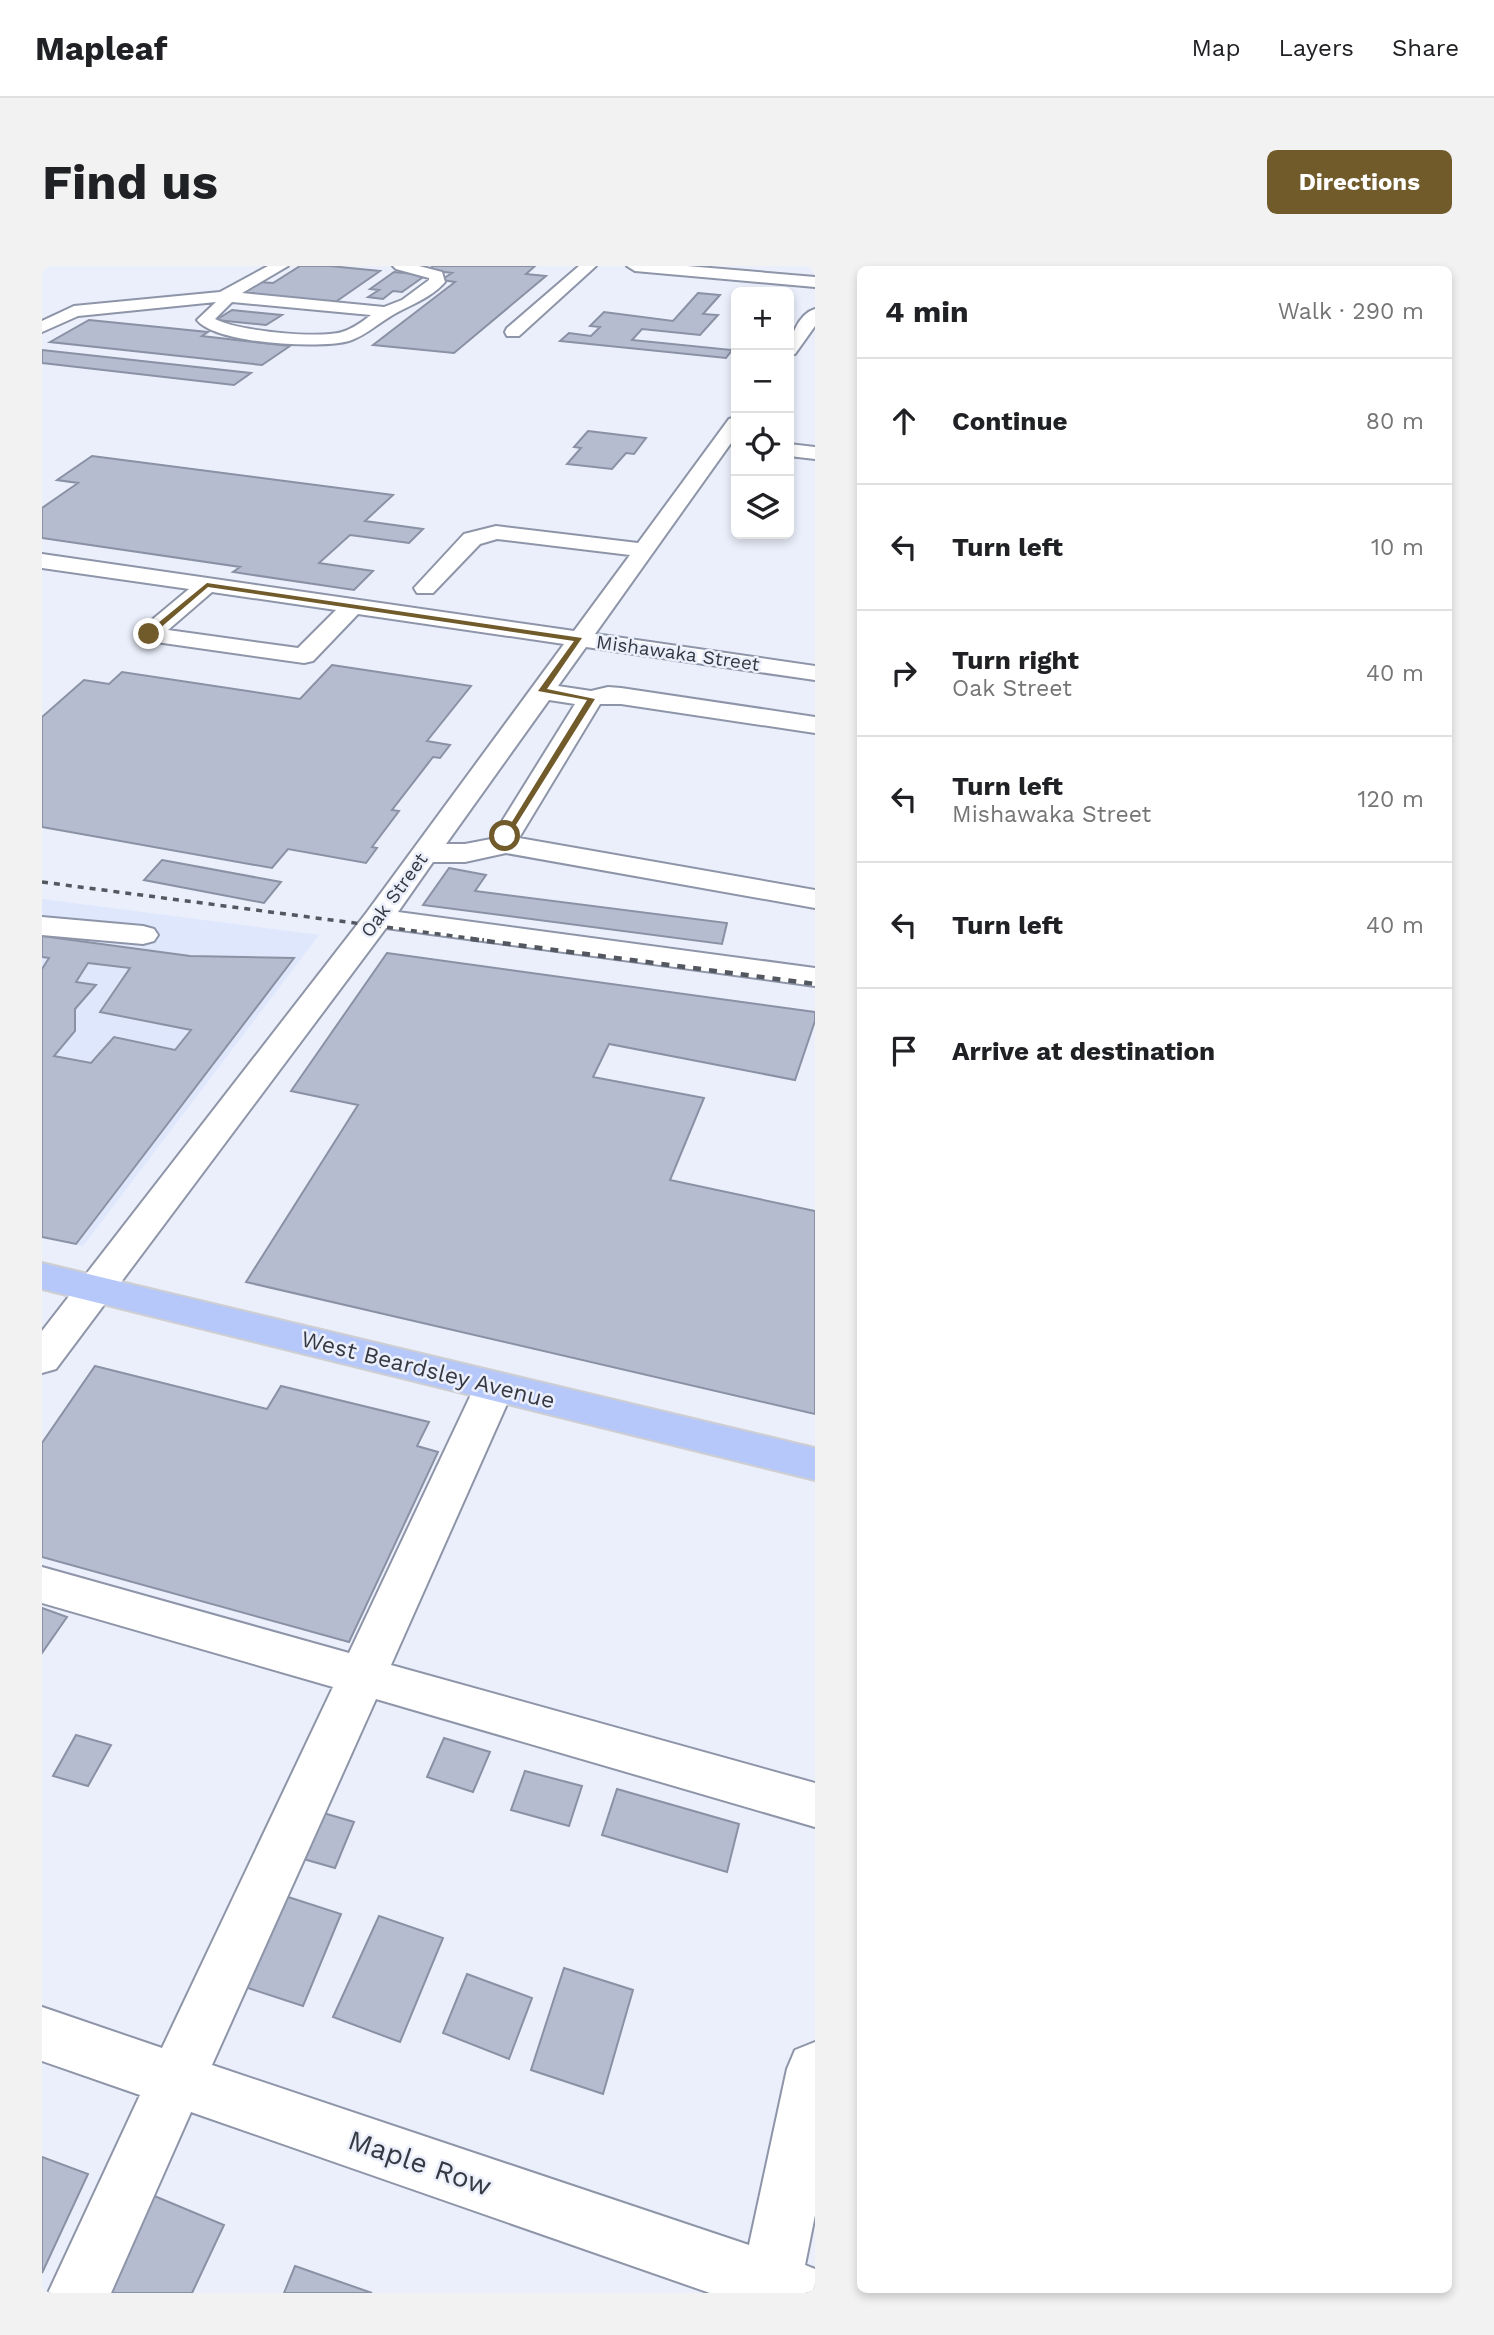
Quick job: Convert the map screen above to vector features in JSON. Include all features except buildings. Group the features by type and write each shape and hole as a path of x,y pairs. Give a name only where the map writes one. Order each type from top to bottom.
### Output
{"main road":[{"name":"West Beardsley Avenue","path":"42,1276 815,1464"}],"street":[{"path":"224,296 280,266"},
{"path":"224,296 225,303 205,320 210,326 319,340 342,338 359,331 386,312 408,303 437,282 437,275 401,266"},
{"path":"513,332 588,266"},
{"path":"635,266 815,282"},
{"path":"42,327 74,311 224,296 386,312"},
{"path":"794,343 815,314"},
{"name":"Oak Street","path":"42,1359 93,1288 378,918 644,550 731,437"},
{"path":"794,451 815,453"},
{"path":"425,588 472,539 496,532 644,550"},
{"name":"Mishawaka Street","path":"42,561 815,673"},
{"path":"207,585 149,634 304,656 353,606"},
{"path":"542,691 592,699 633,681 815,695"},
{"path":"633,681 815,725"},
{"path":"506,844 505,836 592,699"},
{"path":"425,853 465,853 506,844 815,899"},
{"path":"378,918 815,976"},
{"path":"42,926 143,935"},
{"path":"79,2293 495,1386"},
{"path":"42,1585 815,1805"},
{"name":"Maple Row","path":"42,2034 779,2290"},
{"path":"779,2290 815,2069"}],"shaded area":[{"path":"42,899 319,935 83,1246 42,1236"}],"railway":[{"path":"42,882 484,940"},
{"path":"471,939 815,984"}],"route":[{"path":"149,634 207,585 579,639 542,691 592,699 505,836"}]}
